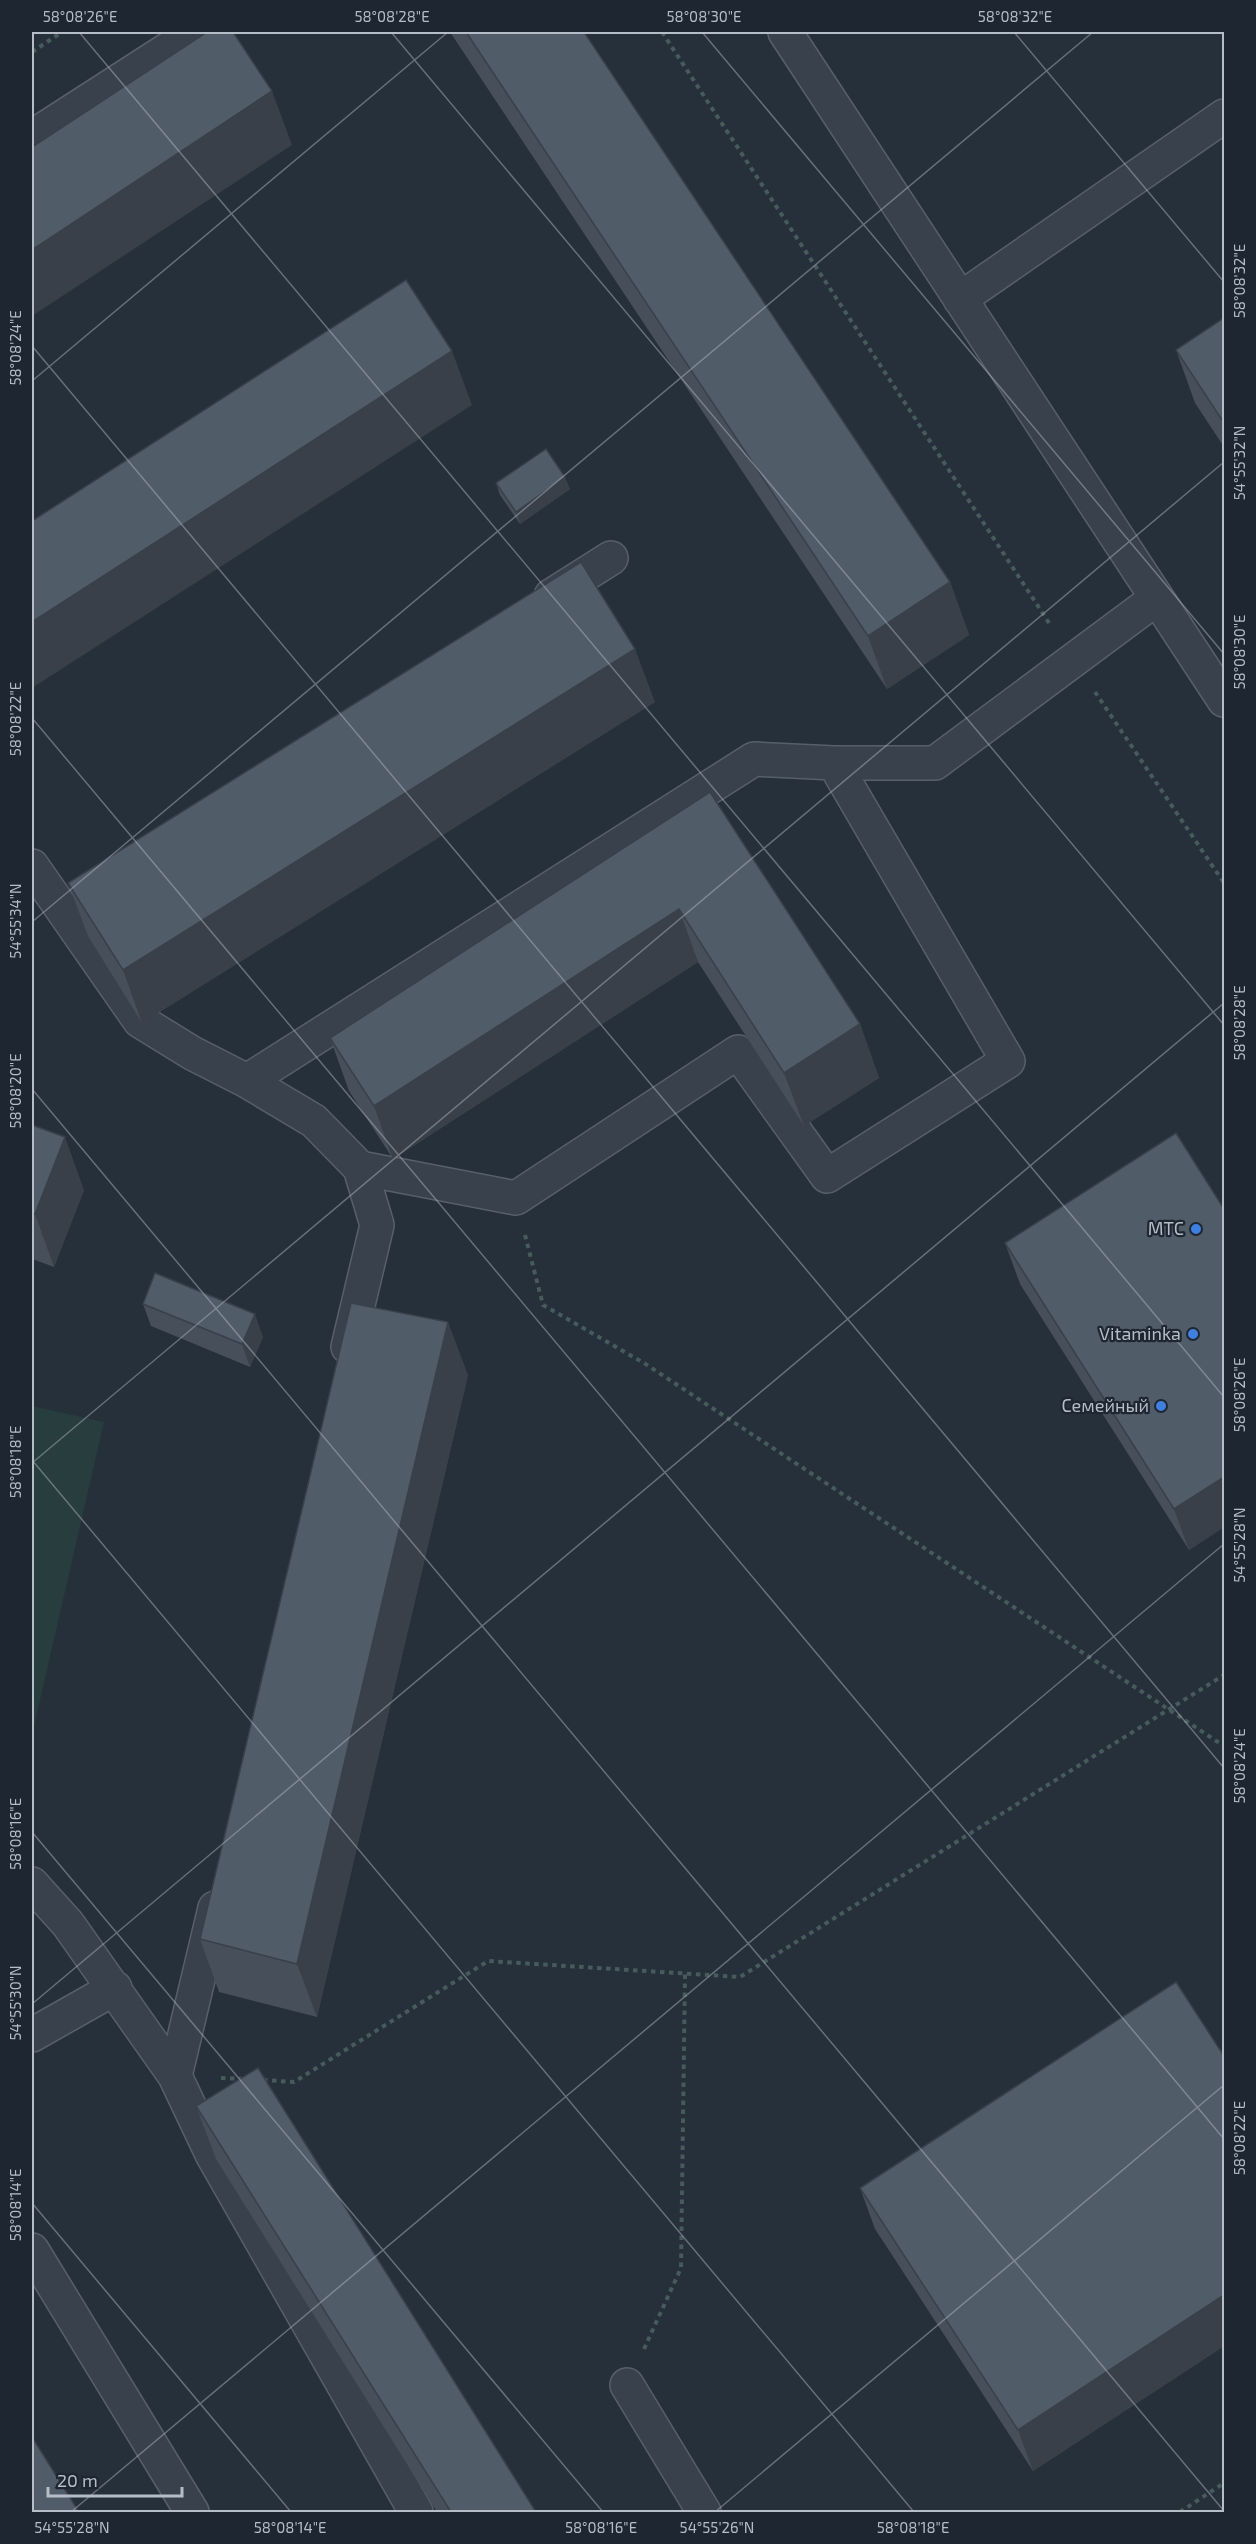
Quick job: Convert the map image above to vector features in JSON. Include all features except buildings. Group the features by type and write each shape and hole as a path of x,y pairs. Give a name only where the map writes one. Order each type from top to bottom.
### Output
{"street":[{"path":"32,137 195,32"},
{"path":"784,32 1224,700"},
{"path":"960,298 1224,116"},
{"path":"531,609 611,558"},
{"path":"247,1081 754,759 834,763 934,763 1157,598"},
{"path":"360,1168 516,1198 738,1052 827,1176 1008,1061 834,763"},
{"path":"32,866 140,1021 192,1053 247,1081 314,1121 360,1168 377,1225 341,1377"},
{"path":"61,909 91,890"},
{"path":"175,2076 222,1878"},
{"path":"32,1884 68,1924 175,2076 212,2154 416,2512"},
{"path":"32,2035 115,1988"},
{"path":"32,2250 192,2512"},
{"path":"627,2385 704,2512"}],"path":[{"path":"32,52 62,32"},
{"path":"662,32 1074,660 1224,883"},
{"path":"516,1198 543,1305 644,1363 1224,1746"},
{"path":"259,2080 294,2082 488,1961 740,1977 1224,1675"},
{"path":"627,2385 681,2268 685,1974"},
{"path":"175,2076 247,2079"},
{"path":"1180,2512 1224,2483"}],"green space":[{"path":"32,1406 104,1422 34,1726 32,1725"}],"place":[{"name":"МТС","path":"1196,1229"},
{"name":"Vitaminka","path":"1193,1334"},
{"name":"Семейный","path":"1161,1406"}]}
